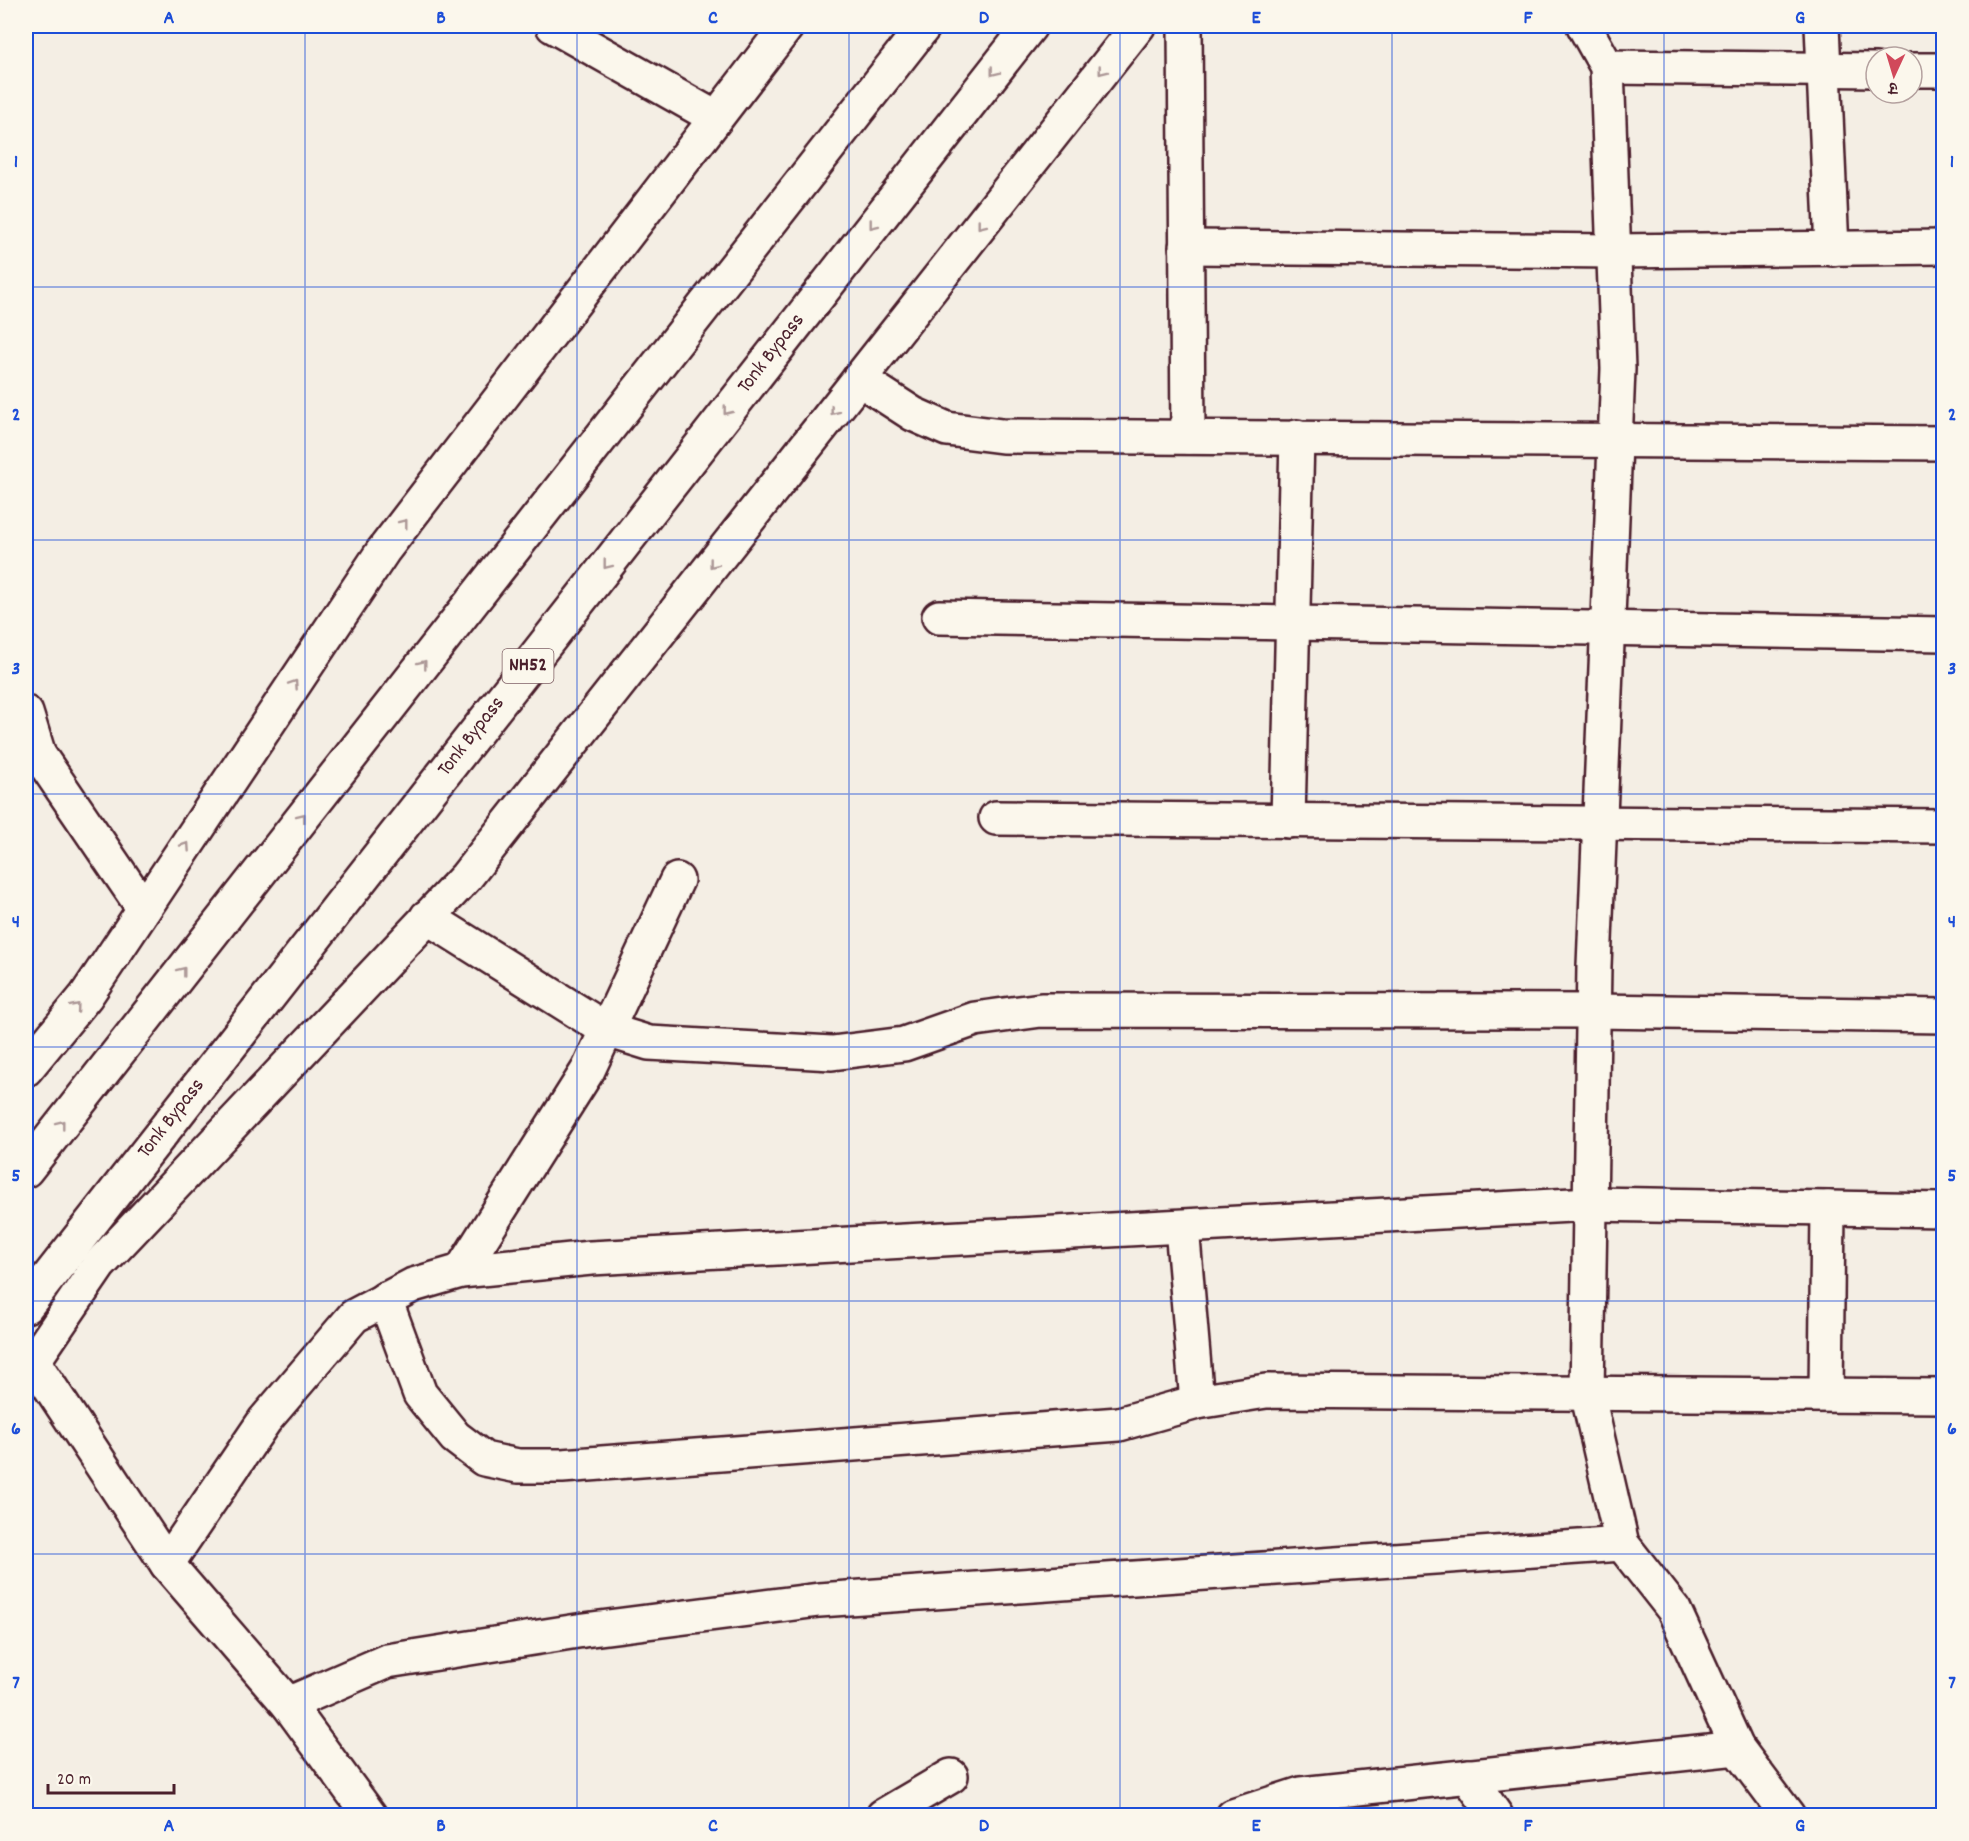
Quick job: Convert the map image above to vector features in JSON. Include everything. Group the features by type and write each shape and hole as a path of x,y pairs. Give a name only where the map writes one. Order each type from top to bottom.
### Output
{"main road":[{"path":"553,26 716,118"},
{"path":"26,1069 86,996 383,550 787,26"},
{"path":"26,1170 924,26"},
{"name":"Tonk Bypass","path":"26,1306 1030,26"},
{"path":"362,1802 288,1704 167,1564 29,1367 99,1265 466,877 1138,26"},
{"path":"1185,26 1188,437"},
{"path":"1584,26 1607,67 1618,369 1593,1011 1587,1392 1622,1544 1674,1610 1737,1748 1788,1815"},
{"path":"1822,26 1832,249"},
{"path":"1607,67 1864,70"},
{"path":"1924,70 1944,70"},
{"path":"1186,247 1614,251 1944,247"},
{"path":"859,379 913,414 947,429 1002,436 1944,443"},
{"path":"1288,821 1297,438"},
{"path":"939,617 1944,634"},
{"path":"26,713 39,755 144,909"},
{"path":"996,818 1944,826"},
{"path":"461,1270 588,1070 677,880"},
{"path":"427,917 607,1030 649,1043 832,1053 904,1044 975,1019 1041,1010 1593,1011 1944,1016"},
{"path":"167,1564 265,1420 354,1316 413,1285 461,1270 591,1258 1590,1204 1944,1210"},
{"path":"1826,1395 1828,1208"},
{"path":"1182,1227 1197,1402"},
{"path":"385,1299 420,1394 455,1437 484,1460 519,1466 562,1466 1119,1425 1197,1402 1266,1391 1944,1396"},
{"path":"288,1704 387,1661 584,1630 819,1600 1622,1544"},
{"path":"1233,1815 1301,1794 1737,1748"},
{"path":"883,1815 951,1776"},
{"path":"1468,1776 1496,1815"}]}
